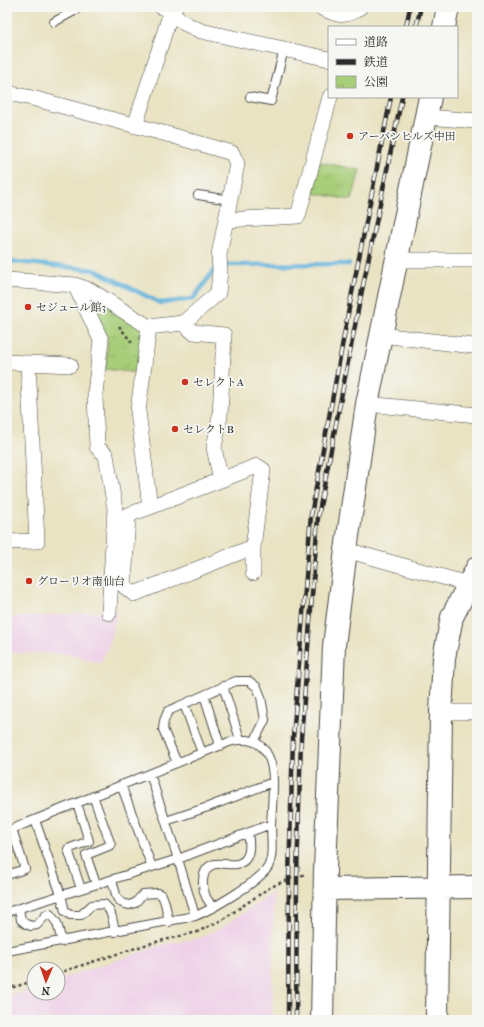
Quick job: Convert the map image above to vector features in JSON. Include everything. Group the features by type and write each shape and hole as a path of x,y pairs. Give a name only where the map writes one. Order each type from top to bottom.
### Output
{"street":[{"path":"320,7 336,15 353,12 360,7"},
{"path":"444,26 448,7"},
{"path":"135,126 169,9 184,23 200,30 328,59"},
{"path":"7,93 32,98 232,153 237,164 226,220 220,262 218,293 182,323 149,327 90,290 75,285 7,280"},
{"path":"226,220 298,216 330,98"},
{"path":"322,1020 325,889 334,646 367,404 429,107 477,121"},
{"path":"397,260 477,260"},
{"path":"75,285 101,340 95,394 97,447 106,455 115,509 110,613"},
{"path":"182,323 193,332 224,335 220,416 214,448 221,480"},
{"path":"149,327 138,411 150,507"},
{"path":"381,335 473,346"},
{"path":"7,362 70,365"},
{"path":"7,542 37,541 28,363"},
{"path":"367,404 477,415"},
{"path":"253,547 134,594 124,586 128,515 257,466 263,470 253,547 253,573"},
{"path":"346,550 472,576 452,617 445,651 441,712 437,1020"},
{"path":"441,712 477,712"},
{"path":"325,889 477,887"}],"lane":[{"path":"54,22 76,10 78,7"},
{"path":"250,97 271,101 284,49"},
{"path":"198,195 230,200"},
{"path":"177,763 163,729 168,711 236,681 249,681 257,687 261,697 265,720 254,742"},
{"path":"223,686 240,739"},
{"path":"204,695 220,745"},
{"path":"184,704 202,753"},
{"path":"7,875 25,869 10,830 220,745 240,739 254,742 265,749 271,759 273,770 271,854 268,867 261,875 213,908 195,916 62,942 7,951"},
{"path":"150,774 195,916"},
{"path":"166,821 208,807 273,782"},
{"path":"121,785 152,867"},
{"path":"93,796 111,845 86,855 96,884"},
{"path":"77,803 89,840 68,849 81,889"},
{"path":"35,820 61,895 65,911 70,915 81,915 92,905 104,904 109,907 113,918 115,932"},
{"path":"7,912 178,859 271,824"},
{"path":"213,908 206,898 202,882 206,869 209,866 216,864 239,864 244,860 249,854 250,849 248,833"},
{"path":"112,880 117,898 122,903 129,905 135,903 143,894 157,893 162,895 169,922"},
{"path":"19,908 21,920 31,926 37,925 46,914 50,914 57,923 62,942"}],"path":[{"path":"66,970 88,963"},
{"path":"7,989 26,983"}],"shaded area":[{"path":"117,611 108,647 100,663 68,654 7,653 7,618"},
{"path":"274,892 272,1020 7,1020 7,997 26,991 26,1001 66,1001 66,977 171,942 201,938 225,925"}],"green space":[{"path":"319,162 360,170 352,200 313,193"},
{"path":"87,292 143,327 138,373 105,369 108,341"}],"waterway":[{"path":"7,261 95,270 160,303 193,299 215,269"},
{"path":"223,265 349,264"}],"railway":[{"path":"406,26 410,7"},
{"path":"416,26 421,7"},
{"path":"288,1020 289,879 293,738 311,515 350,303 391,98"},
{"path":"296,1020 297,876 301,739 318,517 359,305 402,98"}],"place":[{"name":"アーバンヒルズ中田","path":"350,136"},
{"name":"セジュール館3","path":"28,307"},
{"name":"セレクトA","path":"185,382"},
{"name":"セレクトB","path":"175,429"},
{"name":"グローリオ南仙台","path":"29,581"}]}
